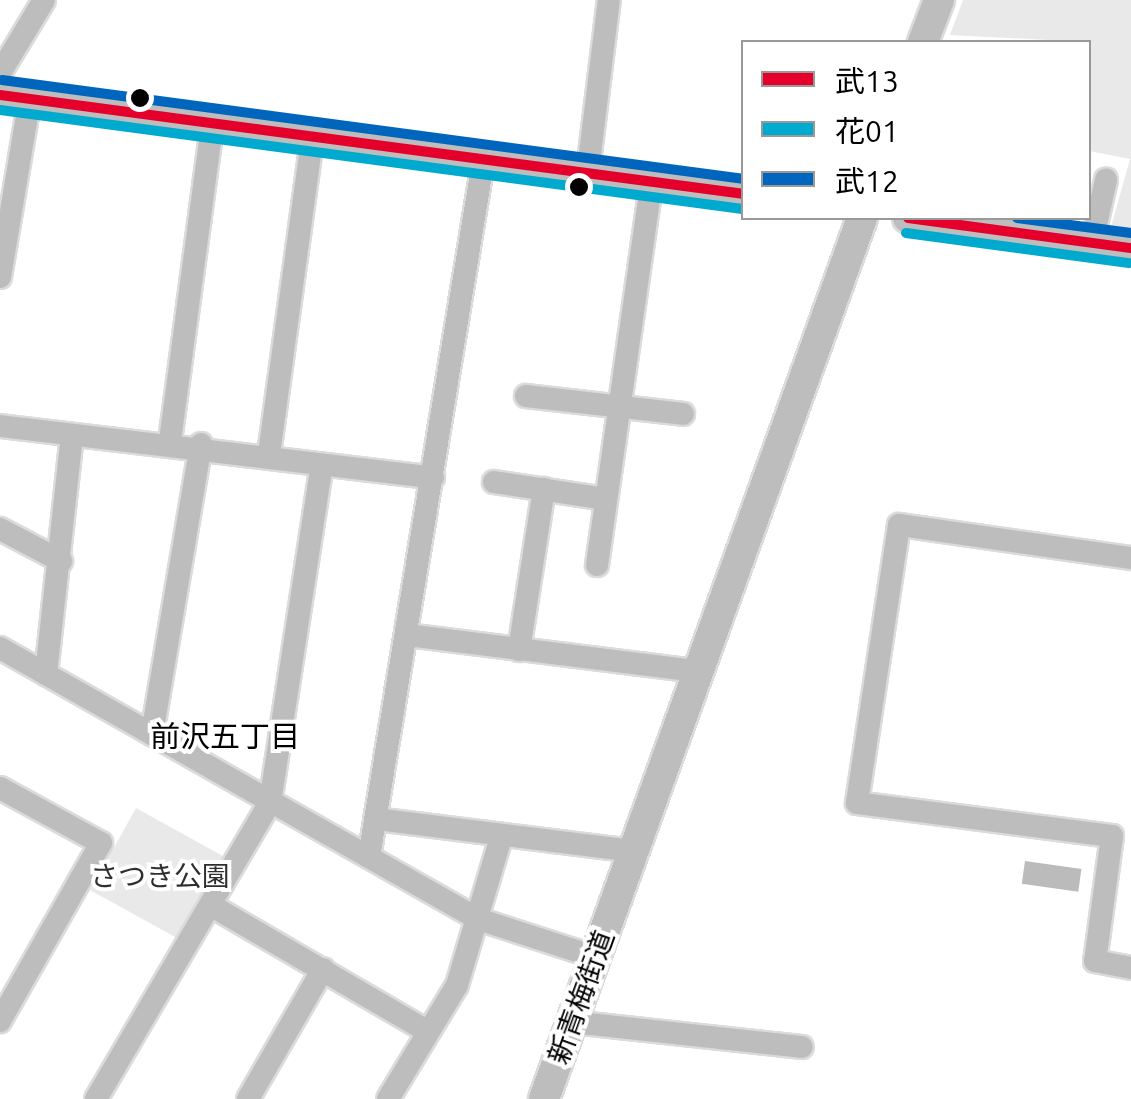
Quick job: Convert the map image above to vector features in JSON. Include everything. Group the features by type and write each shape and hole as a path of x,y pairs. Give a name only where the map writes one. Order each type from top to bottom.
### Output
{"main road":[{"path":"924,40 939,0"},
{"path":"15,96 213,116 741,194"},
{"name":"新青梅街道","path":"544,1099 861,220"},
{"path":"923,220 1131,248"}],"street":[{"path":"0,73 44,0"},
{"path":"588,170 609,0"},
{"path":"0,277 15,96"},
{"path":"170,441 213,116"},
{"path":"269,454 313,132"},
{"path":"369,857 484,156"},
{"path":"597,565 652,180"},
{"path":"1092,243 1106,180"},
{"path":"526,396 683,414"},
{"path":"0,426 201,444 322,465 434,478"},
{"path":"46,674 72,435"},
{"path":"152,734 201,444"},
{"path":"96,1099 270,803 322,465"},
{"path":"494,482 606,499"},
{"path":"519,650 544,489"},
{"path":"1131,558 899,525 857,803 1122,837 1095,961 1131,968"},
{"path":"0,529 61,562"},
{"path":"407,635 698,671"},
{"path":"0,648 478,919 596,957"},
{"path":"0,1020 100,843 3,795"},
{"path":"376,818 501,838 634,852"},
{"path":"388,1099 457,985 501,838"},
{"path":"212,906 428,1031"},
{"path":"248,1099 323,970"},
{"path":"572,1022 802,1047"}],"green space":[{"path":"963,0 1131,0 1131,248 1106,245 1130,159 1091,151 1091,40 950,35"},
{"name":"さつき公園","path":"136,808 230,860 184,942 90,890"}],"shaded area":[{"path":"1025,861 1081,869 1078,892 1022,884"}],"transit line":[{"name":"武12","path":"2,80 741,179"},
{"name":"武13","path":"0,95 741,194"},
{"name":"花01","path":"0,110 741,209"},
{"name":"武13","path":"923,220 1131,248"},
{"name":"武12","path":"1032,220 1131,233"},
{"name":"花01","path":"906,233 1129,263"}],"district":[{"name":"前沢五丁目","path":"225,736"}]}
